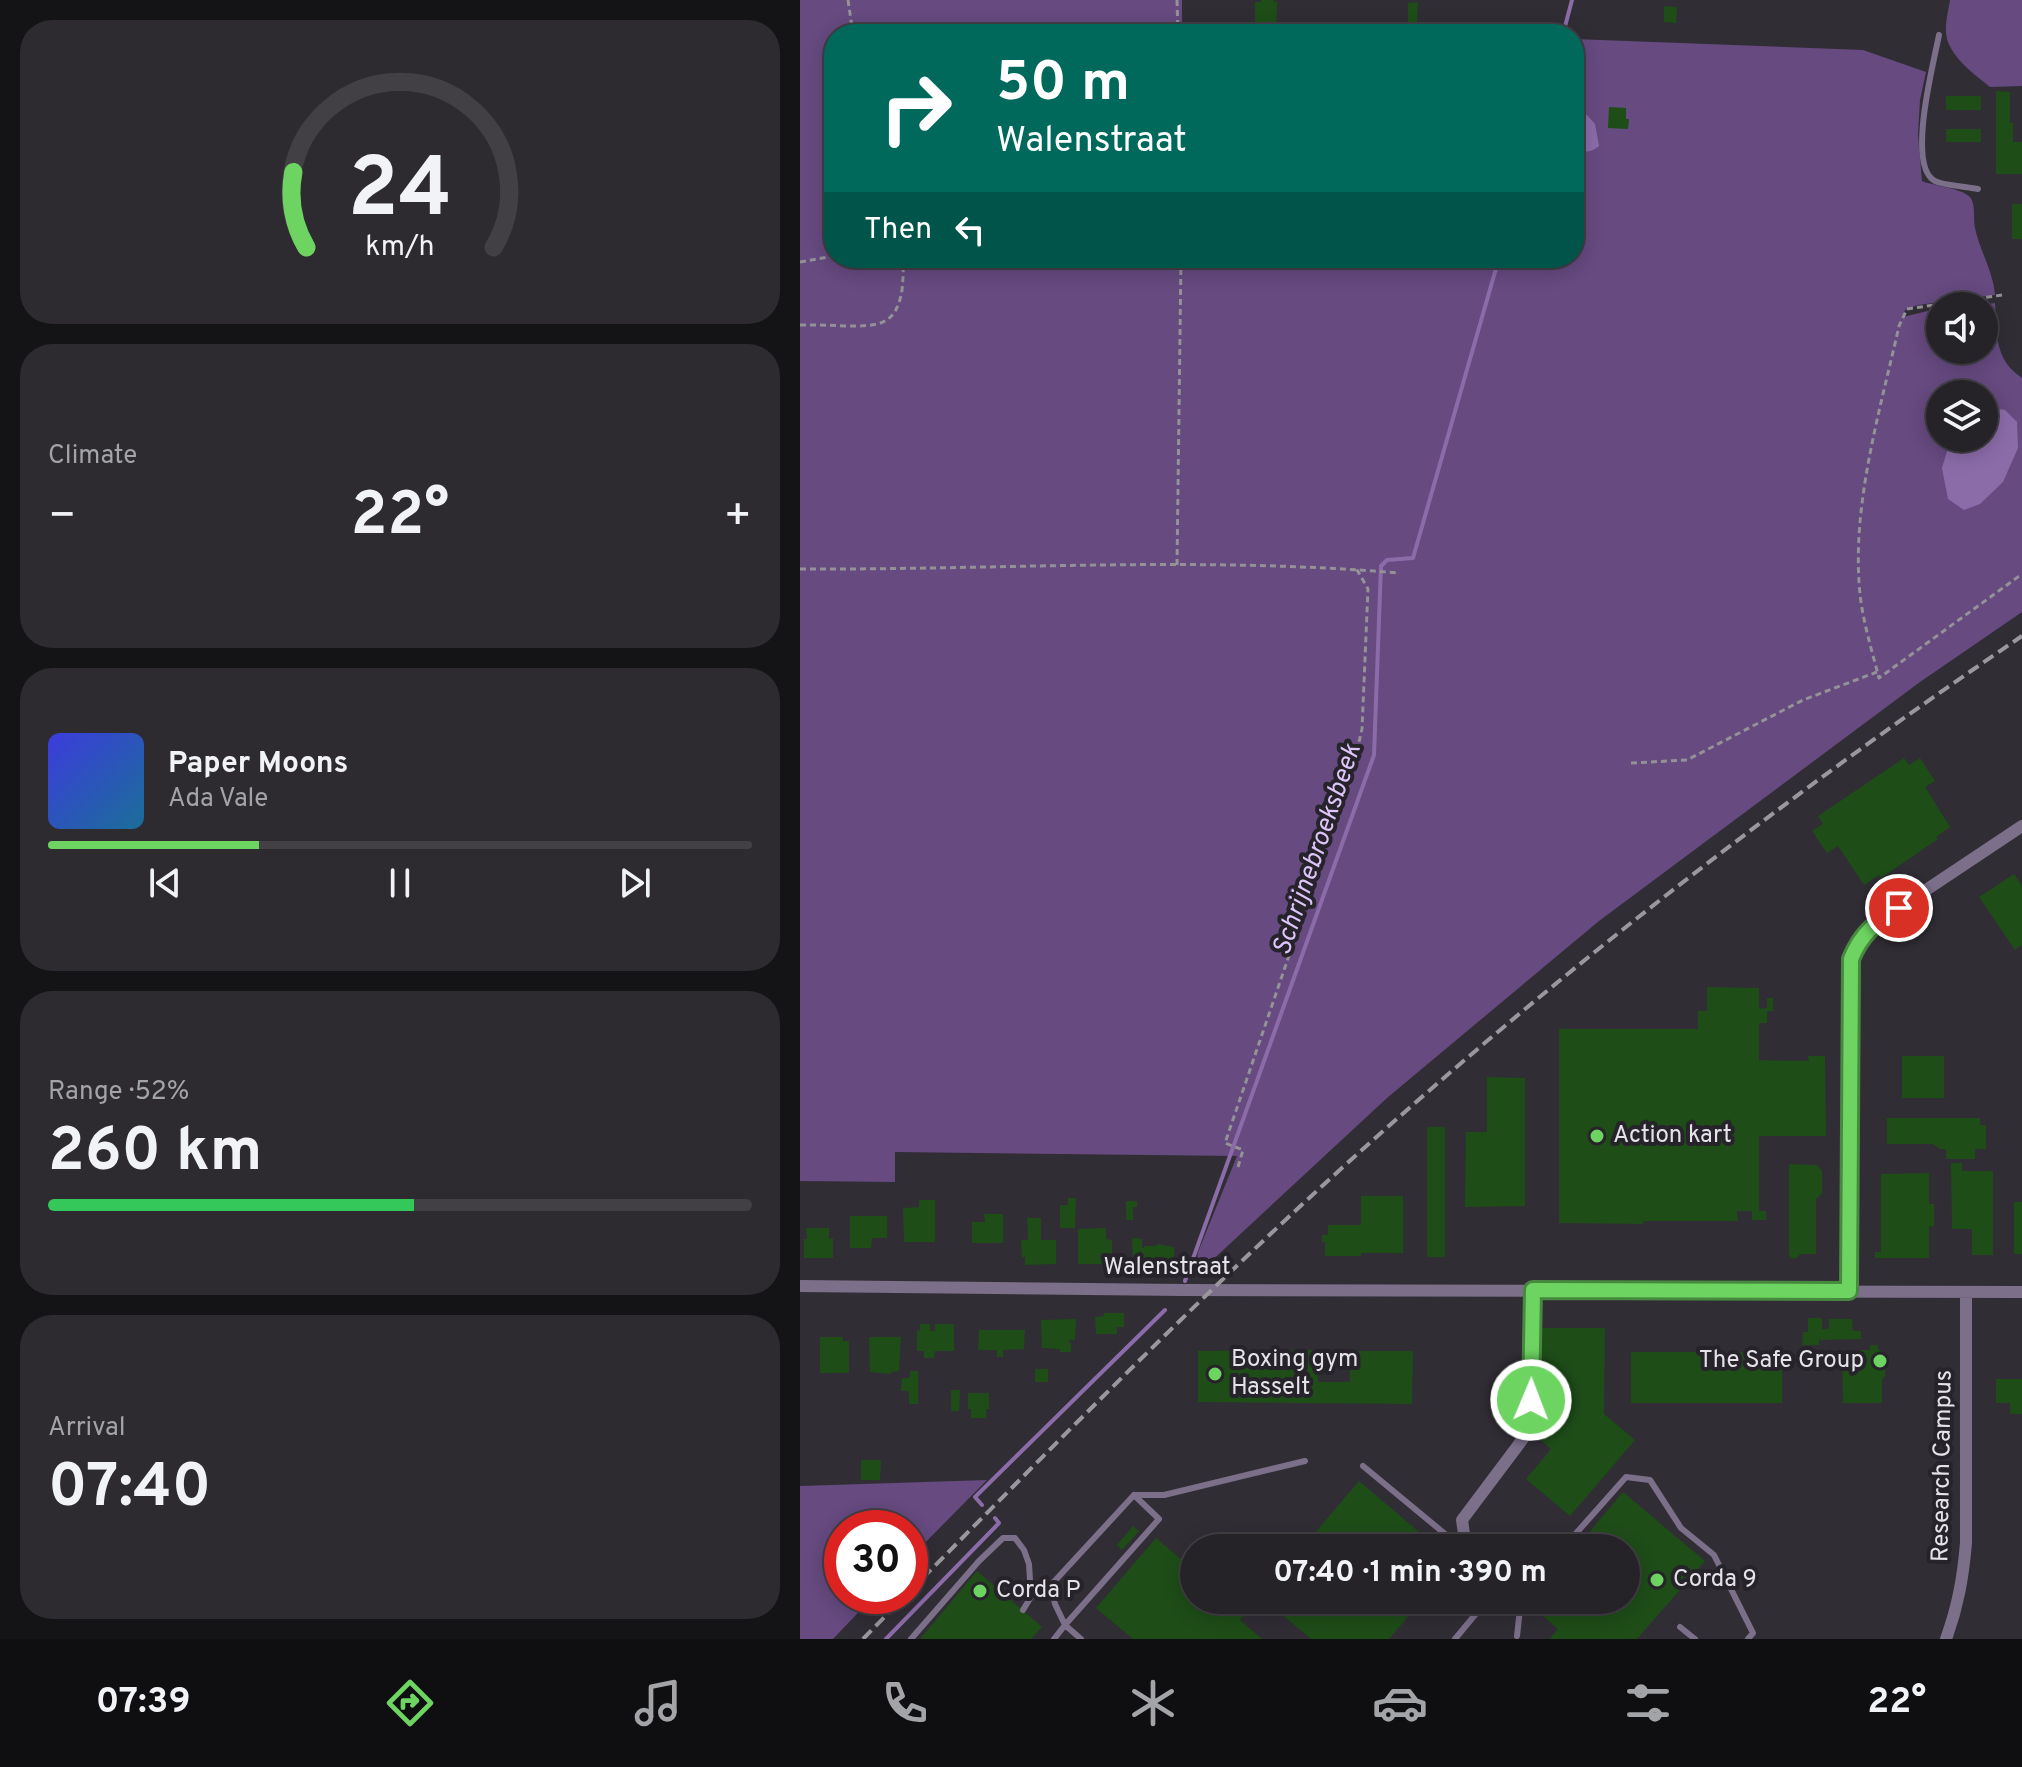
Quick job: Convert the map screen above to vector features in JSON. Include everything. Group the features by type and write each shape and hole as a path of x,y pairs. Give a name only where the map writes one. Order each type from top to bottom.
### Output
{"street":[{"path":"1849,1291 1851,959 1858,942 1875,924 2022,826"},
{"name":"Walenstraat","path":"800,1286 2022,1292"},
{"path":"1463,1534 1462,1520 1531,1428 1533,1290"},
{"name":"Research Campus","path":"1946,1639 1956,1613 1966,1543 1966,1292"}],"lane":[{"path":"1939,35 1923,121 1921,151 1926,172 1934,181 1978,189"},
{"path":"1081,1639 1065,1625 1055,1604 1051,1585 1134,1495 1164,1495 1305,1461"},
{"path":"1363,1466 1445,1534 1462,1520"},
{"path":"1575,1534 1626,1477 1650,1480 1681,1528 1714,1555 1751,1636 1760,1639"},
{"path":"1054,1639 1159,1519 1134,1495"},
{"path":"911,1639 1003,1538 1015,1538 1029,1564 1031,1597 1023,1610"},
{"path":"1455,1639 1476,1614"},
{"path":"1517,1636 1519,1614"},
{"path":"1680,1627 1695,1639"}],"path":[{"path":"848,0 852,24"},
{"path":"1177,0 1178,24"},
{"path":"800,262 824,258"},
{"path":"800,325 873,326 887,320 896,311 900,300 903,268"},
{"path":"1177,565 1181,268"},
{"path":"2002,295 1907,309 1899,326 1866,474 1859,541 1860,595 1879,678 2022,574"},
{"path":"800,569 1177,565 1356,568 1399,573"},
{"path":"1238,1167 1243,1150 1225,1143 1356,755 1362,729 1368,589 1356,568"},
{"path":"1631,763 1687,760 1803,700 1877,672"}],"shaded area":[{"path":"800,0 1182,0 1182,24 824,24 824,268 1584,268 1584,39 1863,50 1926,72 1920,100 1918,135 1922,181 1960,191 1972,200 1975,228 1994,292 1926,292 1926,304 1905,310 1903,317 1926,311 1926,364 1998,364 1998,340 2006,363 2022,378 2022,612 1920,682 1599,921 1387,1098 1206,1266 1197,1262 1198,1252 1237,1156 895,1152 895,1182 800,1181"},
{"path":"1950,0 2022,0 2022,86 1990,87 1959,60 1946,34"},
{"path":"1584,115 1595,124 1599,146 1584,152"},
{"path":"1998,409 2005,410 2017,422 2018,448 2003,482 1980,504 1964,510 1948,499 1942,468 1947,452 1998,452"},
{"path":"987,1480 928,1540 928,1510 824,1510 824,1614 857,1614 833,1639 800,1639 800,1486"}],"building":[{"path":"1255,2 1277,2 1276,24 1255,24"},
{"path":"1418,2 1417,24 1408,24 1408,3"},
{"path":"1664,6 1677,7 1676,23 1664,22"},
{"path":"1996,91 2010,92 2013,142 2022,142 2022,174 1996,174"},
{"path":"1946,96 1981,96 1981,110 1946,110"},
{"path":"1609,107 1626,108 1628,129 1608,128"},
{"path":"1946,129 1981,129 1981,142 1946,142"},
{"path":"2012,204 2022,204 2022,239 2012,239"},
{"path":"1904,758 1909,765 1920,758 1935,781 1925,787 1950,827 1936,837 1938,839 1881,878 1879,875 1864,885 1838,846 1827,853 1812,831 1823,824 1818,816"},
{"path":"2014,874 2022,886 2022,945 2015,950 1979,897"},
{"path":"1707,987 1759,988 1759,1009 1767,1008 1767,998 1773,998 1773,1011 1767,1011 1767,1023 1759,1023 1759,1060 1809,1061 1808,1056 1825,1056 1826,1136 1759,1136 1759,1211 1766,1211 1766,1220 1752,1220 1752,1211 1737,1211 1738,1221 1559,1223 1559,1029 1698,1029 1698,1011 1707,1011"},
{"path":"1902,1056 1944,1056 1944,1098 1902,1098"},
{"path":"1487,1077 1525,1078 1525,1206 1465,1207 1466,1132 1487,1132"},
{"path":"1887,1118 1980,1118 1980,1125 1986,1125 1986,1149 1975,1149 1975,1159 1946,1159 1946,1149 1933,1144 1887,1144"},
{"path":"1427,1127 1445,1127 1445,1257 1427,1257"},
{"path":"1951,1163 1962,1163 1962,1171 1993,1171 1993,1255 1972,1255 1972,1229 1952,1229"},
{"path":"1789,1164 1816,1165 1822,1170 1822,1193 1816,1199 1816,1254 1800,1254 1797,1258 1791,1258 1789,1254"},
{"path":"1929,1173 1929,1204 1934,1204 1934,1226 1929,1226 1929,1258 1875,1258 1875,1252 1881,1252 1881,1174"},
{"path":"1361,1196 1403,1196 1403,1253 1325,1256 1322,1235 1328,1235 1328,1225 1361,1225"},
{"path":"1068,1198 1076,1198 1075,1228 1060,1228 1060,1205 1068,1205"},
{"path":"919,1200 935,1200 935,1242 904,1242 903,1208 919,1207"},
{"path":"1126,1201 1137,1201 1137,1207 1133,1207 1133,1220 1126,1220"},
{"path":"2014,1202 2022,1202 2022,1254 2014,1254"},
{"path":"984,1214 1003,1214 1003,1243 972,1243 972,1222 985,1222"},
{"path":"850,1216 887,1216 887,1238 872,1238 871,1248 850,1248"},
{"path":"1027,1218 1041,1218 1041,1240 1056,1240 1056,1264 1025,1265 1021,1240 1028,1240"},
{"path":"806,1228 829,1228 829,1239 833,1238 833,1258 804,1258"},
{"path":"1106,1228 1106,1239 1112,1240 1112,1264 1078,1264 1078,1229"},
{"path":"1134,1238 1142,1239 1142,1248 1157,1244 1174,1247 1174,1263 1149,1264 1149,1260 1133,1263"},
{"path":"1104,1313 1124,1313 1124,1327 1117,1327 1117,1334 1096,1334 1095,1317 1104,1316"},
{"path":"1808,1318 1822,1318 1822,1329 1829,1329 1829,1319 1852,1319 1853,1331 1861,1331 1861,1339 1819,1340 1819,1345 1802,1345 1803,1332 1808,1332"},
{"path":"1076,1319 1075,1340 1069,1340 1071,1352 1042,1348 1041,1320"},
{"path":"920,1324 930,1324 930,1331 935,1331 935,1324 954,1324 954,1351 935,1351 934,1358 924,1358 924,1351 917,1351"},
{"path":"1541,1328 1605,1328 1604,1414 1635,1440 1570,1516 1526,1479 1551,1449 1537,1437 1541,1431"},
{"path":"979,1330 1025,1330 1024,1349 1003,1350 1003,1357 997,1357 997,1350 978,1350"},
{"path":"820,1337 843,1337 843,1341 849,1341 849,1373 820,1373"},
{"path":"869,1337 901,1337 899,1371 891,1374 870,1372"},
{"path":"1870,1345 1878,1345 1885,1360 1882,1403 1843,1403 1842,1350 1870,1350"},
{"path":"1318,1350 1318,1382 1350,1382 1349,1351 1413,1351 1412,1404 1198,1402 1198,1351"},
{"path":"1631,1352 1782,1352 1782,1403 1631,1403"},
{"path":"1035,1369 1048,1369 1048,1382 1035,1382"},
{"path":"910,1371 918,1371 918,1404 909,1404 909,1391 901,1391 902,1378 910,1378"},
{"path":"1996,1379 2022,1379 2022,1414 2010,1414 2010,1403 1996,1403"},
{"path":"951,1390 960,1390 959,1411 951,1411"},
{"path":"968,1393 989,1393 986,1418 971,1418"},
{"path":"861,1460 881,1460 880,1480 861,1480"},
{"path":"1359,1481 1421,1534 1314,1534"},
{"name":"Corda 9","path":"1623,1492 1705,1561 1637,1639 1550,1639 1558,1629 1541,1614 1640,1614 1640,1534 1588,1534"},
{"path":"1133,1526 1139,1531 1122,1550 1117,1545"},
{"path":"1156,1538 1180,1558 1180,1614 1244,1614 1240,1620 1262,1639 1133,1639 1096,1608"},
{"name":"Corda P","path":"977,1571 1042,1627 1031,1639 920,1639"},
{"path":"1282,1614 1410,1614 1389,1639 1311,1639"}],"waterway":[{"name":"Schrijnebroeksbeek","path":"1566,24 1572,0"},
{"name":"Schrijnebroeksbeek","path":"1185,1281 1374,755 1381,566 1387,560 1413,558 1496,268"},
{"name":"Schrijnebroeksbeek","path":"982,1505 975,1497 1165,1310"},
{"name":"Schrijnebroeksbeek","path":"886,1639 999,1523 995,1518"}],"railway":[{"path":"928,1573 1184,1317 1296,1210 1433,1088 1679,885 1848,758 2022,636"},
{"path":"863,1639 887,1614"}],"place":[{"name":"Action kart","path":"1597,1136"},
{"name":"The Safe Group","path":"1880,1361"},
{"name":"Boxing gym Hasselt","path":"1215,1374"},
{"name":"Corda 9","path":"1657,1580"},
{"name":"Corda P","path":"980,1591"}],"route":[{"path":"1531,1400 1533,1290 1849,1291 1851,959 1858,942 1875,924 1899,908"}]}
